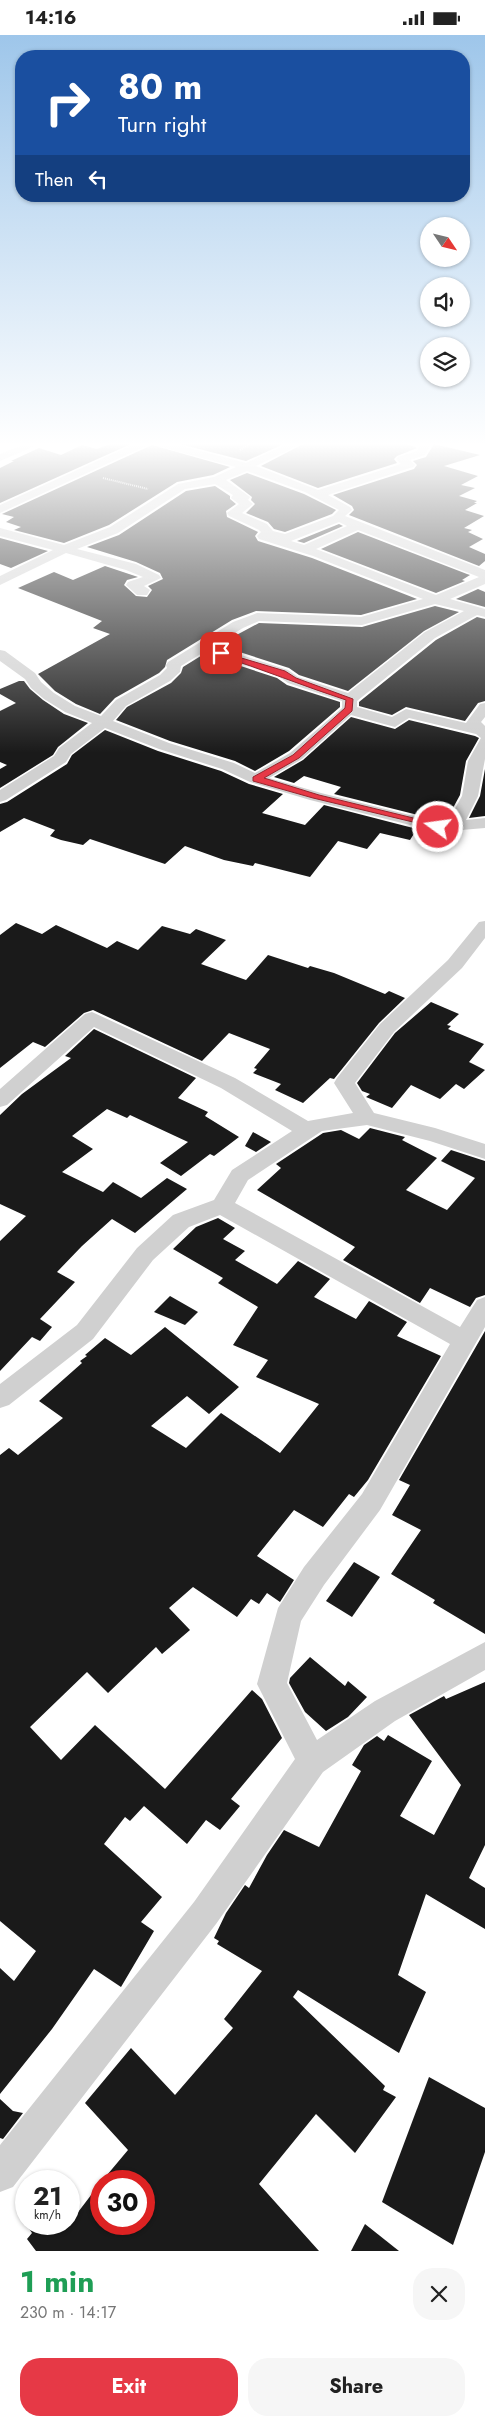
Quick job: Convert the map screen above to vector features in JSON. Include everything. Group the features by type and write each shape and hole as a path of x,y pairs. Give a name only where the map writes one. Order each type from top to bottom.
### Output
{"street":[{"path":"53,546 131,567 154,578 133,585 143,590 142,592"},
{"path":"0,581 70,546"},
{"path":"294,546 437,599 481,611"},
{"path":"304,550 311,546"},
{"path":"409,546 485,577"},
{"path":"0,797 60,759 64,751 102,723 121,703 165,678 175,669 173,665 238,625 257,617 362,621 437,599 485,577"},
{"path":"256,779 296,757 349,704 430,635 481,611"},
{"path":"202,647 283,673 293,680 349,704 358,713 395,722 406,713 422,716 483,736"},
{"path":"0,653 30,675 36,685 49,696 70,709 102,723 228,765 256,779 316,797 438,827 485,823"},
{"path":"483,736 473,722 485,707"},
{"path":"454,826 470,796 476,761 483,736"},
{"path":"367,1117 344,1083 387,1028 455,964 485,926"},
{"path":"0,1100 92,1018 228,1083 308,1131"},
{"path":"0,1398 85,1332 145,1254 181,1221 222,1206 240,1175 316,1125 367,1117 435,1135 485,1152"},
{"path":"222,1206 463,1340"},
{"path":"312,1761 272,1684 288,1617 314,1576 370,1502 463,1340 485,1306"},
{"path":"0,2174 205,1913 312,1761 385,1711 485,1655"}],"building":[{"path":"0,546 31,546 48,551 11,568 0,564"},
{"path":"275,546 312,558 417,599 361,615 256,611 232,620 167,660 165,667 159,673 115,698 100,714 76,704 55,691 38,674 110,634 93,628 102,621 18,588 54,572 73,580 105,566 138,577 127,580 124,585 136,596 147,597 152,590 148,586 163,579 160,573 136,562 87,547"},
{"path":"327,546 396,546 470,575 462,580 465,581 436,593 321,549"},
{"path":"429,546 470,546 485,554 485,561 479,566"},
{"path":"478,589 485,592 485,607 456,599"},
{"path":"435,606 459,612 424,631 348,691 299,675 289,668 218,645 259,623 362,627"},
{"path":"477,617 485,619 485,701 478,703 465,721 406,707 392,715 359,706 359,702 436,640"},
{"path":"204,654 277,678 287,685 340,702 340,707 289,751 255,771 235,761 170,741 116,720 127,707 171,683 181,673 183,667"},
{"path":"19,681 24,681 43,700 64,714 88,723 58,747 53,755 0,788 0,769 7,765 0,762 0,711 16,703 0,694 0,689"},
{"path":"351,717 395,729 409,720 479,738 466,761 460,795 447,819 438,820 334,794 341,787 304,776 294,783 274,777 303,760"},
{"path":"105,730 158,751 221,771 249,784 283,794 262,813 305,825 324,805 417,829 410,840 380,833 367,849 338,841 310,877 255,863 253,866 224,860 185,846 165,864 90,839 83,845 61,840 50,836 55,830 24,818 0,832 0,804 7,802 67,764 72,755"},
{"path":"485,769 485,816 469,818 480,796"},
{"path":"16,923 42,934 56,925 107,948 117,941 138,950 162,926 190,934 196,929 226,940 201,964 246,980 268,955 308,968 310,966 334,973 385,994 389,991 405,998 379,1023 334,1079 330,1078 303,1103 275,1090 281,1084 253,1073 257,1069 254,1068 270,1049 229,1033 202,1061 93,1010 84,1013 45,1047 33,1042 0,1068 0,935"},
{"path":"431,1002 459,1014 447,1025 451,1026 448,1029 484,1044 469,1062 485,1070 464,1089 456,1084 440,1099 411,1085 392,1108 366,1097 370,1094 362,1091 357,1083 395,1033"},
{"path":"94,1029 196,1078 178,1098 208,1112 205,1116 239,1137 214,1156 210,1154 181,1176 160,1163 188,1142 130,1115 127,1118 107,1109 72,1136 93,1149 62,1172 103,1192 113,1182 141,1198 167,1178 187,1189 135,1233 112,1219 82,1246 57,1272 75,1282 40,1319 52,1327 40,1341 32,1337 0,1371 0,1241 26,1216 0,1204 0,1115 22,1094 71,1058 65,1056"},
{"path":"370,1128 405,1137 402,1140 437,1158 406,1190 447,1210 475,1178 441,1161 451,1150 485,1161 485,1295 476,1298 470,1307 430,1288 420,1303 343,1260 355,1247 257,1190 281,1168 276,1164 323,1133 341,1130 359,1139"},
{"path":"253,1132 271,1142 256,1152 245,1146"},
{"path":"218,1218 235,1228 223,1239 245,1251 235,1260 277,1284 298,1261 330,1279 314,1297 356,1319 369,1301 407,1322 397,1336 441,1356 368,1480 354,1497 349,1494 323,1527 294,1510 257,1556 294,1580 280,1602 267,1593 259,1604 251,1599 237,1617 193,1587 169,1608 190,1630 162,1654 156,1647 108,1693 87,1672 30,1727 61,1760 95,1725 165,1789 252,1690 262,1699 282,1738 231,1799 240,1806 220,1830 206,1820 187,1844 144,1806 130,1821 125,1817 104,1844 162,1897 141,1922 154,1931 121,1987 94,1969 52,2029 0,2094 0,1968 14,1981 36,1951 0,1921 0,1455 9,1448 18,1455 63,1418 39,1401 82,1363 80,1361 87,1356 85,1355 105,1338 131,1355 165,1327 239,1387 209,1414 187,1396 151,1426 186,1448 221,1413 280,1453 319,1404 256,1377 268,1360 233,1345 258,1307 218,1283 223,1278 173,1249 196,1227"},
{"path":"170,1296 198,1312 185,1325 154,1312"},
{"path":"485,1331 485,1634 433,1603 435,1600 391,1574 421,1530 392,1515 410,1485 399,1480"},
{"path":"354,1562 380,1577 352,1617 326,1601"},
{"path":"310,1657 345,1686 348,1681 367,1697 348,1717 326,1731 305,1712 289,1683 290,1678"},
{"path":"485,1682 485,1845 469,1878 485,1888 485,1929 426,1894 398,1975 426,1992 399,2053 298,1990 293,1997 385,2086 383,2090 396,2097 355,2153 316,2114 259,2184 319,2251 36,2251 27,2239 30,2235 80,2235 80,2210 90,2196 90,2235 155,2235 155,2170 111,2170 128,2150 85,2103 131,2048 175,2095 233,2028 224,2019 262,1971 217,1944 219,1941 214,1938 226,1913 245,1885 249,1888 267,1855 284,1830 319,1847 361,1771 352,1765 364,1745 377,1736 384,1741 388,1735 432,1761 400,1816 434,1835 461,1785 409,1715 444,1696 446,1699"},
{"path":"429,2077 485,2108 485,2152 453,2245 382,2202"},
{"path":"0,2099 13,2111 23,2113 3,2139 0,2138"},
{"path":"365,2224 399,2251 351,2251"}],"route":[{"path":"221,653 283,673 293,680 350,699 349,709 296,757 256,779 316,797 438,827"}]}
